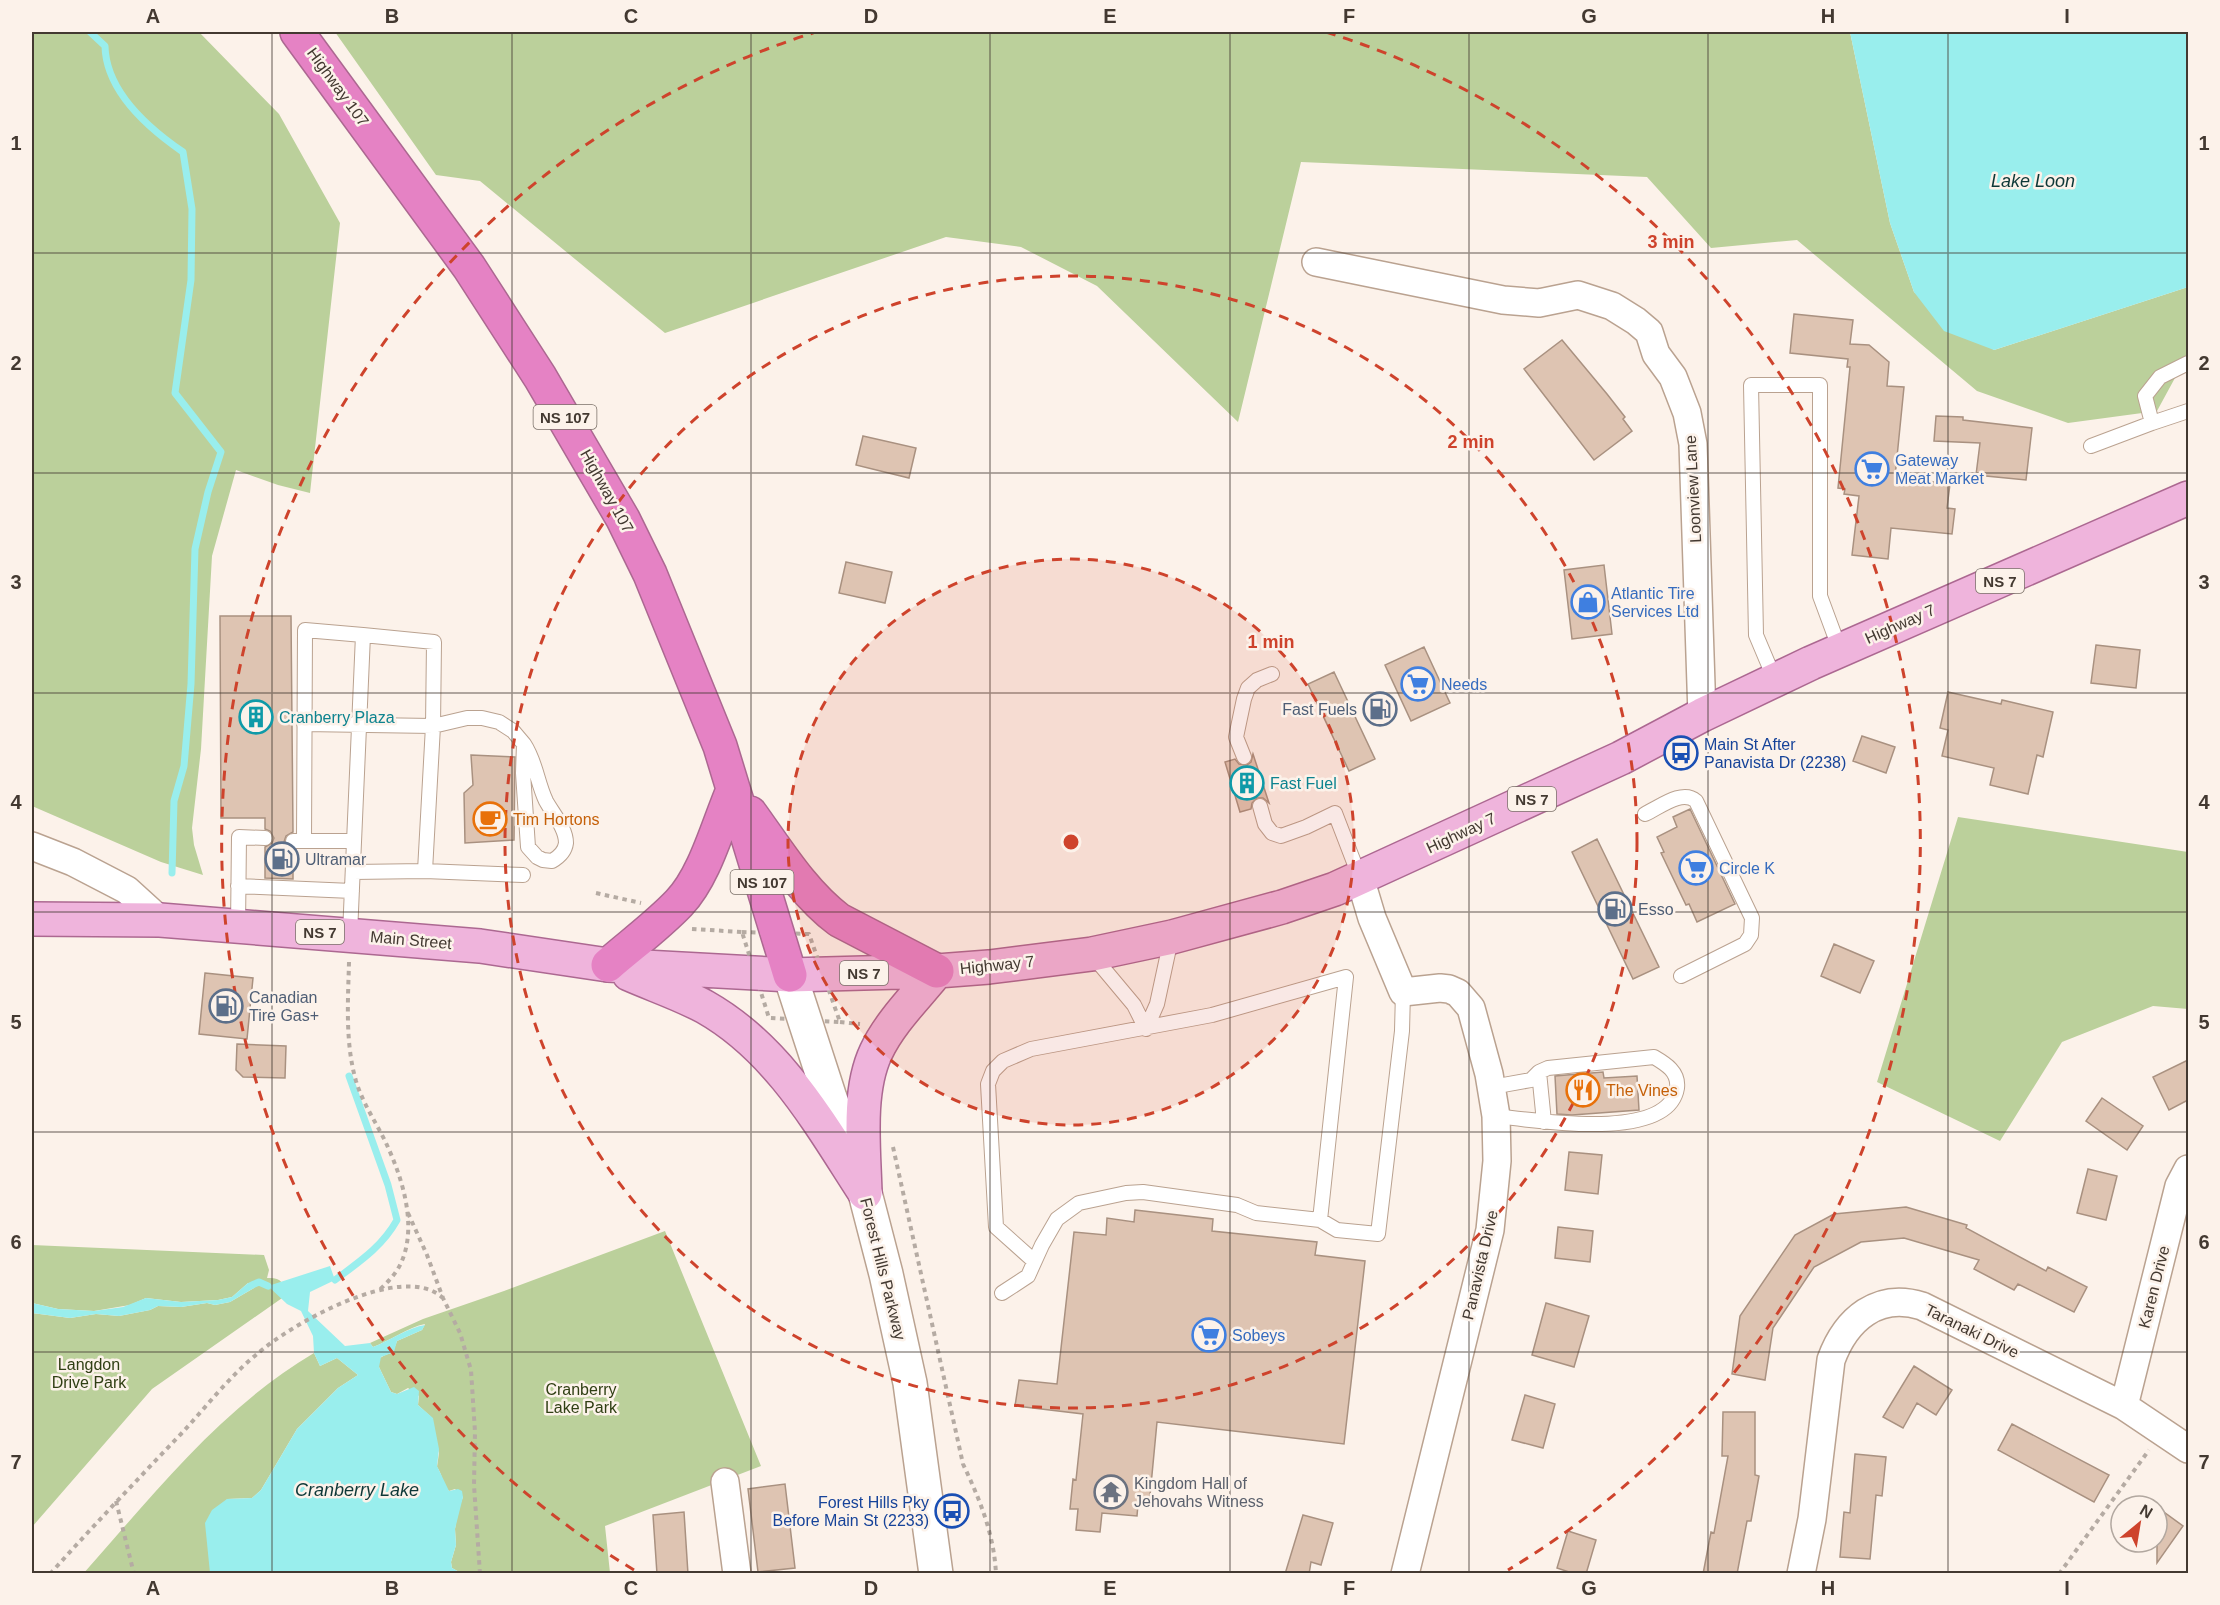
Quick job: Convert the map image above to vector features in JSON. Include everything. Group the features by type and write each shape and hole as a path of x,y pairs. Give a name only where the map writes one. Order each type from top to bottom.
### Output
{"highway":[{"name":"Highway 107","path":"297,32 469,267 540,377 623,519 650,574 720,746 790,975"},
{"path":"608,965 679,903 701,868 733,790"},
{"path":"733,790 799,880 825,910 839,920 937,971"}],"main road":[{"name":"Highway 7","path":"790,975 937,971 1092,954 1172,937 1282,907 1335,889 1621,758 1775,680 2188,498"},
{"name":"Main Street","path":"32,919 160,920 350,934 480,946 608,965 790,975"},
{"path":"608,965 705,1007 765,1053 800,1093 865,1193"},
{"path":"865,1193 863,1116 869,1071 876,1051 887,1033 937,971"},
{"name":"Forest Hills Parkway","path":"790,975 830,1098 865,1193 886,1274 910,1383 936,1574"}],"street":[{"name":"Loonview Lane","path":"1316,262 1503,300 1539,303 1578,296 1612,306 1636,321 1649,333 1656,354 1673,377 1687,413 1693,444 1702,715"},
{"path":"32,846 73,862 127,890 160,920"},
{"path":"1360,878 1372,918 1402,992"},
{"name":"Panavista Drive","path":"1402,992 1440,988 1458,993 1466,1000 1474,1016 1491,1088 1496,1116 1497,1161 1490,1230 1405,1574"},
{"name":"Karen Drive","path":"2124,1406 2179,1186 2188,1169"},
{"name":"Taranaki Drive","path":"1801,1574 1812,1519 1831,1360 1839,1340 1852,1322 1872,1309 1901,1301 1922,1306 2124,1406 2188,1449"},
{"path":"725,1482 737,1574"}],"lane":[{"path":"2152,423 2145,396 2160,377 2188,363"},
{"path":"1775,680 1756,635 1751,385 1820,385 1820,596 1840,651"},
{"path":"2091,446 2188,411"},
{"path":"354,841 298,841 304,724 305,630 434,642 433,726 425,871"},
{"path":"350,934 363,635"},
{"path":"1244,757 1236,737 1244,699 1248,688 1257,680 1272,674"},
{"path":"304,724 433,726 466,718 482,718 499,722 513,731 524,744 533,757 545,799 564,833 566,845 563,852 552,861 543,861 528,847 523,773 524,744"},
{"path":"1645,814 1683,795 1691,796 1696,801 1752,918 1751,935 1745,944 1681,976"},
{"path":"1260,806 1264,824 1272,832 1281,836 1335,813 1360,878"},
{"path":"238,926 239,837 265,838"},
{"path":"352,872 425,871 523,875"},
{"path":"238,886 352,891"},
{"path":"1146,1029 1157,1004 1172,937"},
{"path":"1092,954 1134,1005 1146,1029"},
{"path":"1034,1261 996,1227 988,1084 993,1071 1003,1061 1031,1048 1212,1016 1346,977 1320,1220"},
{"path":"1002,1293 1028,1276 1057,1219 1079,1203 1126,1193 1143,1192 1237,1205 1256,1213 1320,1220 1337,1230 1378,1234 1402,1031 1402,992"},
{"path":"1491,1088 1531,1080 1539,1072 1548,1068 1654,1057 1667,1065 1676,1075 1677,1087 1674,1098 1663,1110 1646,1119 1608,1124 1573,1125 1496,1116"},
{"path":"1539,1072 1544,1122"}],"path":[{"path":"596,893 637,901 645,905"},
{"path":"688,929 742,932"},
{"path":"350,934 347,1015 352,1061 365,1105 386,1142 399,1178 406,1209 407,1248 401,1264 378,1292"},
{"path":"893,1143 963,1464 991,1534 996,1574"},
{"path":"406,1209 460,1333 471,1370 475,1432 474,1485 480,1574"},
{"path":"50,1574 116,1500 257,1354 303,1322 354,1298 398,1287 412,1287 438,1293 443,1298"},
{"path":"2060,1574 2162,1432"},
{"path":"116,1500 134,1574"}],"green space":[{"path":"32,32 199,32 279,114 340,223 310,493 278,485 236,470 212,556 201,749 192,828 194,845 203,875 161,862 32,806"},
{"path":"335,32 1850,32 1890,223 1914,292 1994,350 2188,287 2188,354 2157,411 2068,423 1977,391 1797,240 1711,248 1647,177 1301,162 1238,422 1097,286 1021,247 946,237 665,333 480,181 436,175"},
{"path":"1958,817 2188,852 2188,1009 2153,1006 2062,1042 2000,1141 1877,1082"},
{"name":"Cranberry Lake Park","path":"665,1231 761,1466 605,1526 610,1573 461,1573 452,1568 451,1562 456,1545 455,1529 463,1497 455,1489 449,1491 445,1486 437,1467 439,1453 430,1416 418,1405 419,1396 408,1388 397,1394 391,1392 379,1367 379,1359 392,1352 397,1341 422,1330 425,1324 373,1347 370,1343 423,1319"},
{"name":"Langdon Drive Park","path":"32,1245 264,1255 269,1270 267,1278 281,1281 285,1296 152,1389 32,1527 32,1313 70,1318 96,1314 119,1316 150,1310 158,1306 181,1307 207,1303 215,1305 230,1302 254,1288 259,1282 248,1283 232,1297 218,1300 181,1302 146,1298 130,1305 94,1311 58,1309 32,1303"},
{"path":"314,1353 320,1366 337,1358 358,1375 338,1388 297,1429 261,1490 252,1498 227,1499 210,1573 83,1574 163,1483 219,1426 280,1375"}],"water":[{"name":"Lake Loon","path":"1850,32 2188,32 2188,287 1994,350 1944,331 1914,292 1890,223"},
{"name":"Cranberry Lake","path":"330,1266 335,1280 310,1292 308,1311 345,1346 370,1343 373,1347 412,1328 425,1325 422,1330 397,1341 394,1352 381,1357 379,1367 391,1392 397,1394 414,1387 419,1391 418,1405 433,1418 439,1449 437,1466 449,1491 458,1489 462,1491 463,1497 455,1529 456,1545 451,1562 452,1568 461,1573 210,1573 205,1523 212,1510 227,1499 252,1498 261,1490 297,1429 338,1388 358,1375 337,1358 320,1366 314,1353 313,1336 301,1311 287,1304 268,1286"},
{"path":"259,1282 254,1288 230,1302 215,1305 207,1303 181,1307 158,1306 150,1310 119,1316 96,1314 70,1318 32,1313 32,1303 58,1309 94,1311 123,1307 146,1298 181,1302 218,1300 232,1297 248,1283"}],"building":[{"path":"1794,314 1853,320 1850,344 1869,345 1889,362 1887,386 1904,387 1895,477 1950,484 1947,508 1955,509 1952,534 1891,528 1888,559 1852,555 1859,496 1844,494 1845,489 1838,488 1850,367 1847,367 1848,359 1790,353"},
{"path":"1562,340 1625,417 1623,419 1632,431 1594,460 1524,369"},
{"path":"1936,416 1963,417 1963,420 2032,428 2026,480 1976,475 1980,443 1934,441"},
{"path":"863,436 916,448 909,478 856,465"},
{"path":"846,562 892,572 885,603 839,593"},
{"name":"Atlantic Tire Services Ltd","path":"1604,565 1612,634 1572,639 1564,570"},
{"name":"Cranberry Plaza","path":"220,616 291,616 293,832 286,836 284,842 288,848 293,850 293,879 265,878 265,847 272,843 274,838 270,831 265,829 265,818 221,818"},
{"path":"2096,645 2140,650 2136,688 2091,683"},
{"name":"Needs","path":"1424,647 1450,703 1411,721 1385,665"},
{"path":"1334,672 1375,759 1349,771 1308,684"},
{"path":"1948,692 2001,704 2002,700 2053,712 2043,757 2037,755 2028,794 1990,785 1994,768 1942,756 1948,730 1940,728"},
{"path":"1862,736 1895,747 1886,773 1853,761"},
{"name":"Fast Fuel","path":"1253,754 1269,803 1263,798 1257,798 1252,803 1251,809 1240,812 1225,762 1235,759 1239,764 1247,765 1251,762"},
{"name":"Tim Hortons","path":"471,755 515,757 514,840 465,843 464,793 473,785"},
{"path":"1690,809 1735,904 1697,922 1689,904 1686,905 1661,853 1664,852 1657,837 1677,827 1673,817"},
{"path":"1597,839 1659,967 1633,979 1572,852"},
{"path":"1834,944 1874,961 1860,993 1821,976"},
{"name":"Canadian Tire Gas+","path":"205,973 253,978 247,1039 199,1034"},
{"path":"237,1044 286,1046 285,1078 243,1077 236,1070"},
{"path":"2188,1060 2188,1100 2169,1110 2153,1077"},
{"path":"1603,1072 1604,1078 1637,1076 1639,1110 1557,1114 1555,1076"},
{"path":"2102,1098 2143,1126 2127,1150 2086,1121"},
{"path":"1569,1152 1602,1155 1598,1194 1565,1190"},
{"path":"2088,1169 2117,1176 2106,1220 2077,1213"},
{"path":"1906,1207 1967,1225 1966,1228 2046,1271 2048,1267 2087,1287 2074,1312 2018,1284 2014,1290 1974,1269 1979,1260 1904,1238 1861,1242 1814,1267 1773,1328 1765,1380 1732,1374 1740,1316 1795,1235 1834,1214"},
{"name":"Sobeys","path":"1135,1210 1213,1219 1212,1231 1317,1242 1315,1255 1365,1261 1344,1444 1157,1422 1149,1506 1138,1504 1137,1516 1102,1513 1100,1532 1076,1530 1078,1509 1070,1509 1073,1479 1076,1480 1083,1414 1015,1406 1019,1380 1057,1384 1074,1232 1106,1235 1107,1218 1134,1222"},
{"path":"1558,1227 1593,1231 1590,1262 1555,1258"},
{"path":"1546,1303 1589,1316 1574,1367 1532,1355"},
{"path":"1914,1366 1952,1390 1936,1415 1917,1403 1903,1428 1883,1417"},
{"path":"1525,1395 1555,1404 1543,1448 1512,1440"},
{"path":"1723,1412 1755,1412 1755,1475 1759,1476 1751,1521 1747,1521 1737,1574 1703,1574 1711,1532 1714,1533 1728,1456 1722,1456"},
{"path":"2012,1424 2109,1475 2094,1502 1998,1450"},
{"path":"1855,1454 1886,1457 1882,1496 1876,1495 1870,1559 1840,1557 1844,1512 1850,1513"},
{"path":"785,1484 795,1568 758,1572 748,1489"},
{"path":"684,1512 688,1574 657,1574 653,1515"},
{"path":"1303,1515 1333,1523 1321,1565 1311,1562 1309,1574 1285,1574"},
{"path":"2169,1516 2183,1526 2169,1546"},
{"path":"1568,1531 1596,1540 1586,1574 1575,1574 1557,1568"},
{"path":"2157,1554 2163,1554 2157,1563"}],"waterway":[{"path":"90,32 105,46 107,63 113,79 131,107 156,132 183,152 192,209 191,280 175,393 221,452 208,492 195,549 191,684 184,766 174,801 172,873"},
{"path":"335,1280 377,1246 397,1220 388,1185 349,1076"},
{"path":"252,1285 259,1282 268,1286"}],"place":[{"name":"Gateway Meat Market","path":"1872,469"},
{"name":"Atlantic Tire Services Ltd","path":"1588,602"},
{"name":"Needs","path":"1418,684"},
{"name":"Fast Fuels","path":"1380,709"},
{"name":"Cranberry Plaza","path":"256,717"},
{"name":"Main St After Panavista Dr (2238)","path":"1681,753"},
{"name":"Fast Fuel","path":"1247,783"},
{"name":"Tim Hortons","path":"490,819"},
{"name":"Ultramar","path":"282,859"},
{"name":"Circle K","path":"1696,868"},
{"name":"Esso","path":"1615,909"},
{"name":"Canadian Tire Gas+","path":"226,1006"},
{"name":"The Vines","path":"1583,1090"},
{"name":"Sobeys","path":"1209,1335"},
{"name":"Kingdom Hall of Jehovahs Witness","path":"1111,1492"},
{"name":"Forest Hills Pky Before Main St (2233)","path":"952,1511"}]}
